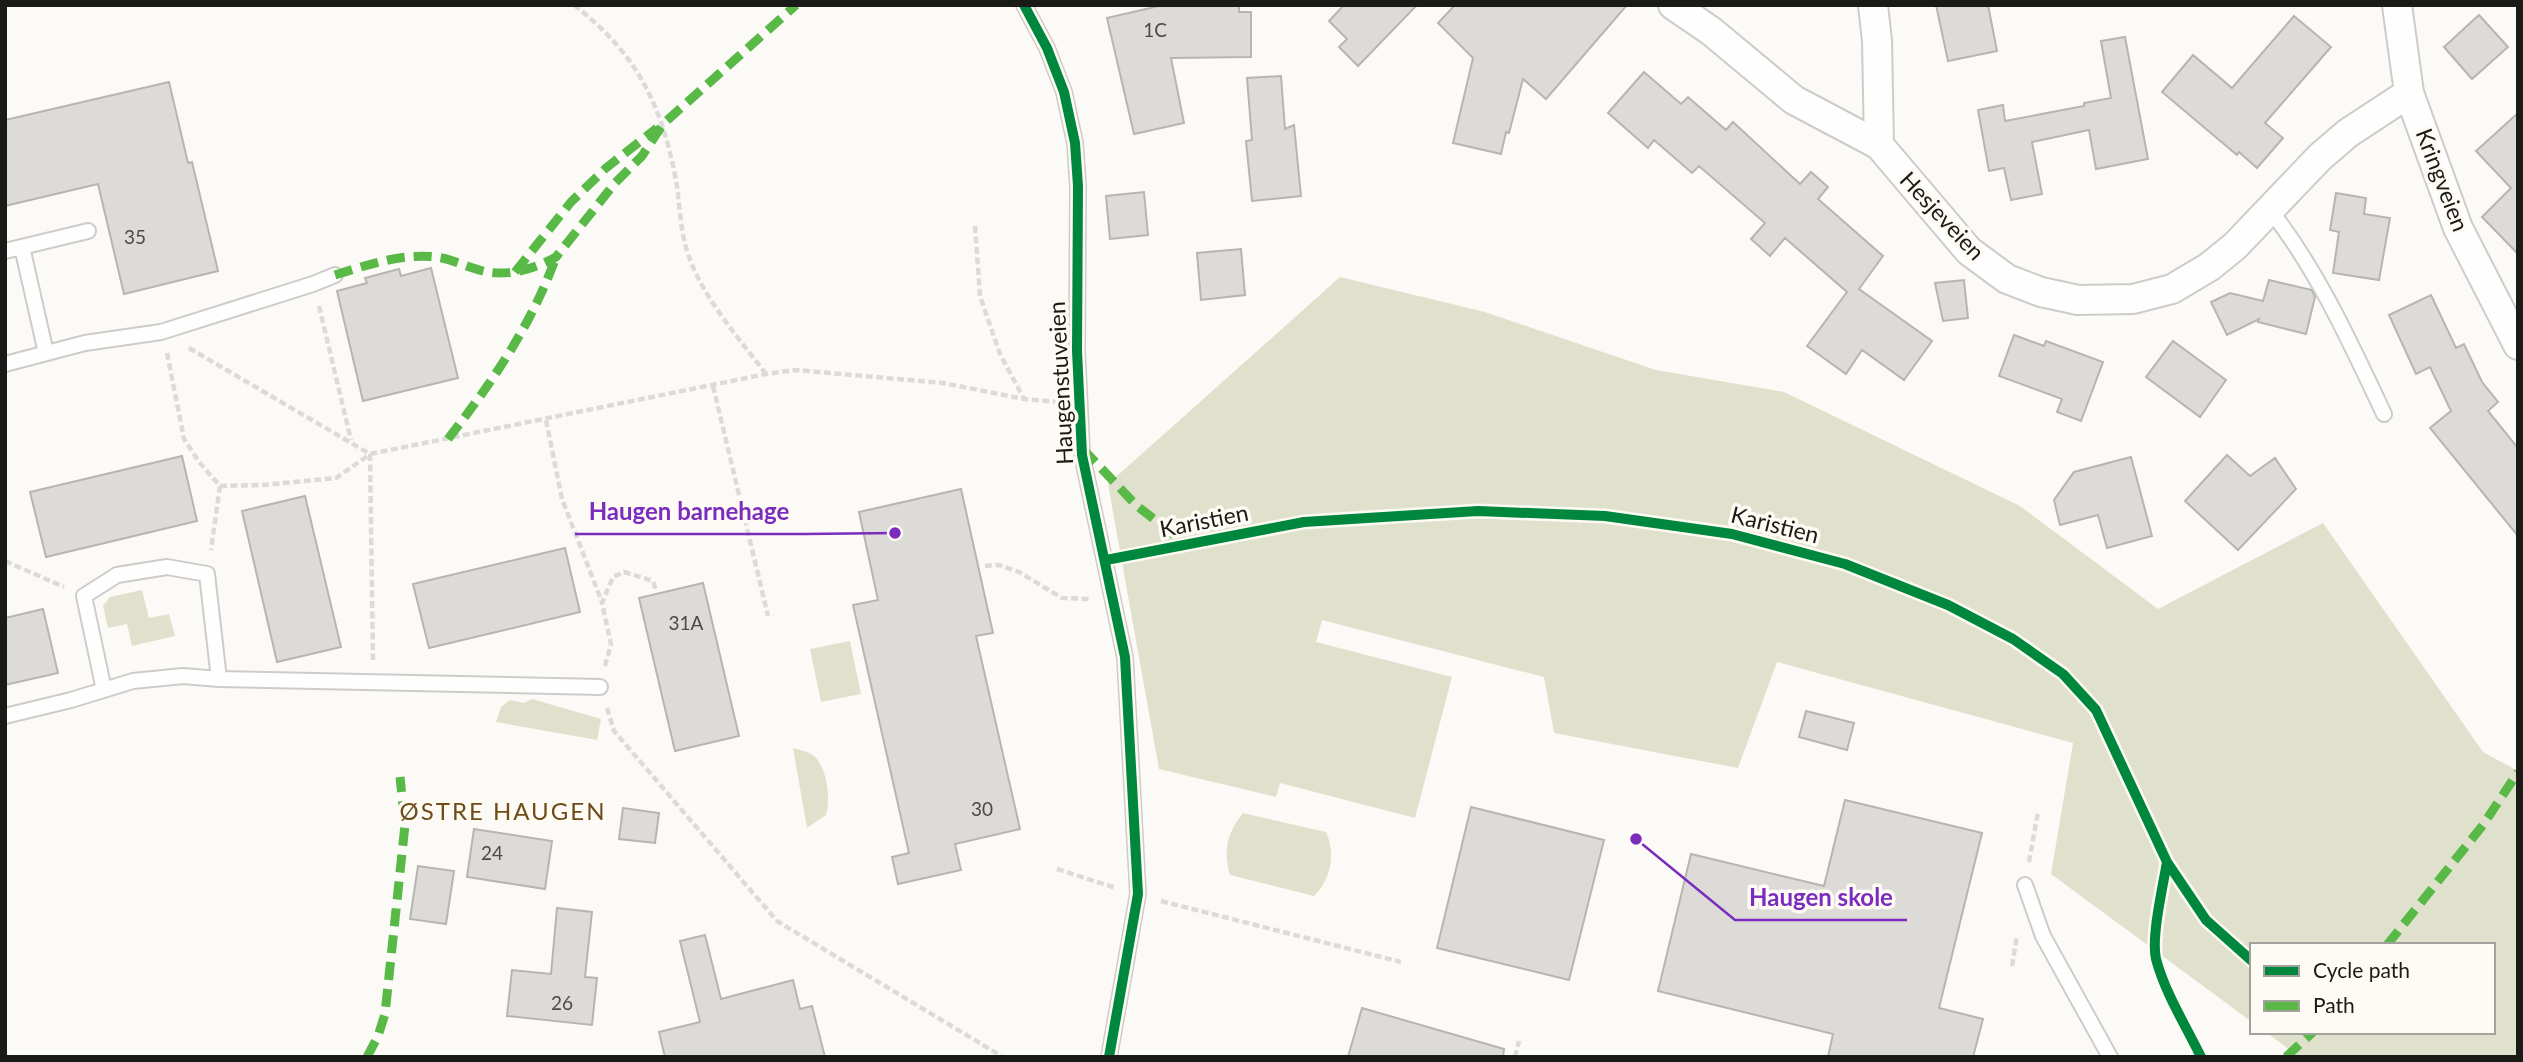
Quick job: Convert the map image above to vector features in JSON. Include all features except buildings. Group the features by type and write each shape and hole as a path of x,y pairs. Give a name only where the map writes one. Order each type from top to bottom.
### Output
{"street":[{"name":"Hesjeveien","path":"1673,5 1711,31 1794,100 1879,145 1969,251 2007,279 2041,292 2078,300 2133,299 2172,289 2209,267 2271,211 2320,157 2348,133 2409,93"},
{"path":"1873,5 1877,41 1879,145"},
{"name":"Kringveien","path":"2397,5 2409,93 2458,228 2518,345"}],"lane":[{"name":"Haugenstuveien","path":"1024,5 1047,48 1064,92 1075,143 1078,186 1077,351 1082,455 1125,657 1138,894 1109,1057"},
{"path":"2271,211 2296,243 2335,313 2384,414"},
{"path":"5,251 88,231"},
{"path":"22,247 46,353"},
{"path":"5,364 85,343 162,332 335,275"},
{"path":"104,690 84,596 117,575 167,567 207,574 219,679"},
{"path":"5,716 71,701 133,681 183,676 600,687"},
{"path":"2025,885 2043,936 2110,1057"}],"path":[{"path":"574,5 589,17 635,66 650,93 663,124 676,181 686,250 695,274 766,374"},
{"path":"975,226 980,296 1000,354 1024,399"},
{"path":"313,284 351,441"},
{"path":"162,332 370,454"},
{"path":"166,348 184,439 219,486 207,574"},
{"path":"219,486 336,478 370,454 796,370 943,383 1024,399 1080,404"},
{"path":"713,386 768,616"},
{"path":"546,420 562,499 602,603 611,644 600,687 614,731 776,921 1003,1057"},
{"path":"370,454 374,682"},
{"path":"5,561 84,596"},
{"path":"985,566 999,565 1018,572 1062,598 1113,600"},
{"path":"602,603 613,577 624,572 653,581 656,591"},
{"path":"1057,869 1138,894 1401,962"},
{"path":"1515,1057 1519,1041"}],"green space":[{"path":"1340,277 1485,312 1656,370 1784,392 2020,506 2158,609 2323,523 2483,752 2518,771 2518,1057 2299,1057 2269,1034 2495,1034 2495,943 2250,943 2250,1021 2051,874 2073,743 1777,662 1738,768 1554,733 1544,677 1322,620 1316,642 1452,677 1415,818 1280,783 1276,797 1159,769 1108,484"},
{"path":"142,590 149,618 169,614 175,636 132,646 127,624 108,628 103,606 110,597"},
{"path":"850,641 861,694 821,702 810,649"},
{"path":"532,699 601,719 597,740 496,722 501,707 510,700 524,703"},
{"path":"793,748 814,756 822,768 827,784 826,815 807,828"},
{"path":"1243,813 1326,832 1331,849 1330,866 1324,882 1314,896 1230,875 1228,842"}],"marked path":[{"path":"335,275 410,257 442,258 492,273 530,268 556,257 615,183 642,156 663,124 796,5"},
{"path":"515,272 571,202 606,168 657,128"},
{"path":"448,439 510,352 535,306 556,257"},
{"path":"1083,449 1136,505 1188,546"},
{"path":"2389,943 2483,825 2518,772"},
{"path":"367,1057 385,1014 405,825 400,777"},
{"path":"2286,1057 2311,1034"}],"cycle path":[{"path":"1024,5 1047,48 1064,92 1075,143 1078,186 1077,351 1082,455 1125,657 1138,894 1109,1057"},
{"name":"Karistien","path":"1106,560 1304,522 1478,511 1605,516 1732,534 1845,564 1948,605 2013,639 2063,674 2096,710 2167,862 2206,920 2250,959"},
{"path":"2167,862 2156,925 2156,959 2170,997 2201,1057"}],"place":[{"name":"Haugen barnehage","path":"895,533"},
{"name":"Haugen skole","path":"1636,839"}],"district":[{"name":"ØSTRE HAUGEN","path":"503,812"}]}
